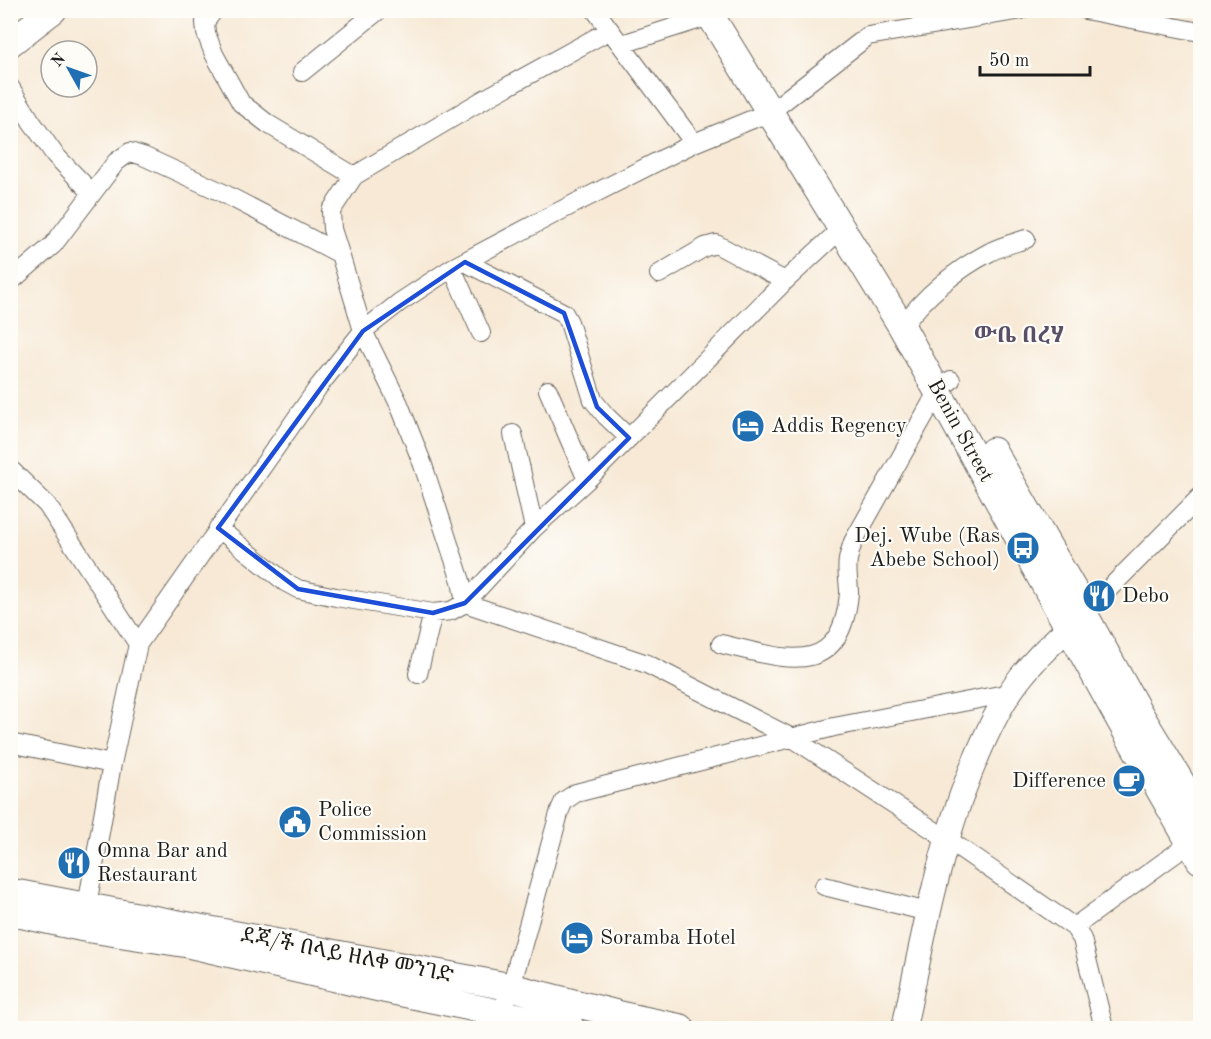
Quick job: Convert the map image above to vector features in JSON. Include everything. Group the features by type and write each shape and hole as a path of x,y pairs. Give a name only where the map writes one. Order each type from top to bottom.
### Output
{"main road":[{"path":"10,24 28,10"},
{"path":"10,43 53,10"},
{"name":"Benin Street","path":"716,12 777,107 945,385 1075,593 1076,620 1131,719 1196,851"},
{"name":"Benin Street","path":"777,107 842,228 907,320"},
{"name":"Benin Street","path":"1131,719 1200,814"},
{"name":"ደጃ/ች በላይ ዘለቀ መንገድ","path":"10,892 85,917 511,987 681,1029"},
{"path":"10,912 85,917 384,990 499,1021 571,1029"}],"street":[{"path":"214,10 205,22 206,33 214,54 241,103 268,124 354,176"},
{"path":"302,72 379,10"},
{"path":"595,10 694,142"},
{"path":"85,917 112,764 138,644 319,386 363,331 400,302 458,265 694,142 777,107 868,36 1022,10"},
{"path":"1084,10 1200,32"},
{"path":"465,603 461,581 423,465 399,404 363,331 332,229 331,211 354,176 481,101 616,37 716,12"},
{"path":"10,87 55,155 92,193"},
{"path":"10,282 53,245 116,162 130,152 217,190 340,254"},
{"path":"218,528 285,582 298,589 433,613 451,610 465,603 534,528 588,480 785,281 842,228"},
{"path":"907,320 961,269 993,250 1026,239"},
{"path":"659,274 705,247 716,244 785,281"},
{"path":"458,265 481,333"},
{"path":"458,265 564,313 597,407 629,438"},
{"path":"721,644 784,659 803,659 818,656 834,642 845,618 849,592 848,562 853,542 945,385"},
{"path":"548,390 588,480"},
{"path":"513,434 534,528"},
{"path":"10,469 47,505 138,644"},
{"path":"904,1029 928,912 947,839 968,777 986,735 1010,693 1030,667 1200,498"},
{"path":"465,603 647,664 794,739 947,839 1074,927 1082,939 1104,1029"},
{"path":"418,674 433,613"},
{"path":"499,1021 511,987 556,821 564,801 576,793 834,728 1010,693"},
{"path":"10,743 112,764"},
{"path":"1074,927 1196,851"},
{"path":"824,886 928,912"}],"highlighted area":[{"path":"465,262 564,313 597,407 629,438 465,603 433,613 298,589 218,528 363,331"}],"place":[{"name":"Addis Regency","path":"748,426"},
{"name":"Dej. Wube (Ras Abebe School)","path":"1023,548"},
{"name":"Debo","path":"1099,596"},
{"name":"Difference","path":"1129,781"},
{"name":"Police Commission","path":"295,822"},
{"name":"Omna Bar and Restaurant","path":"74,863"},
{"name":"Soramba Hotel","path":"577,938"}],"district":[{"name":"ውቤ በረሃ","path":"1019,336"}]}
